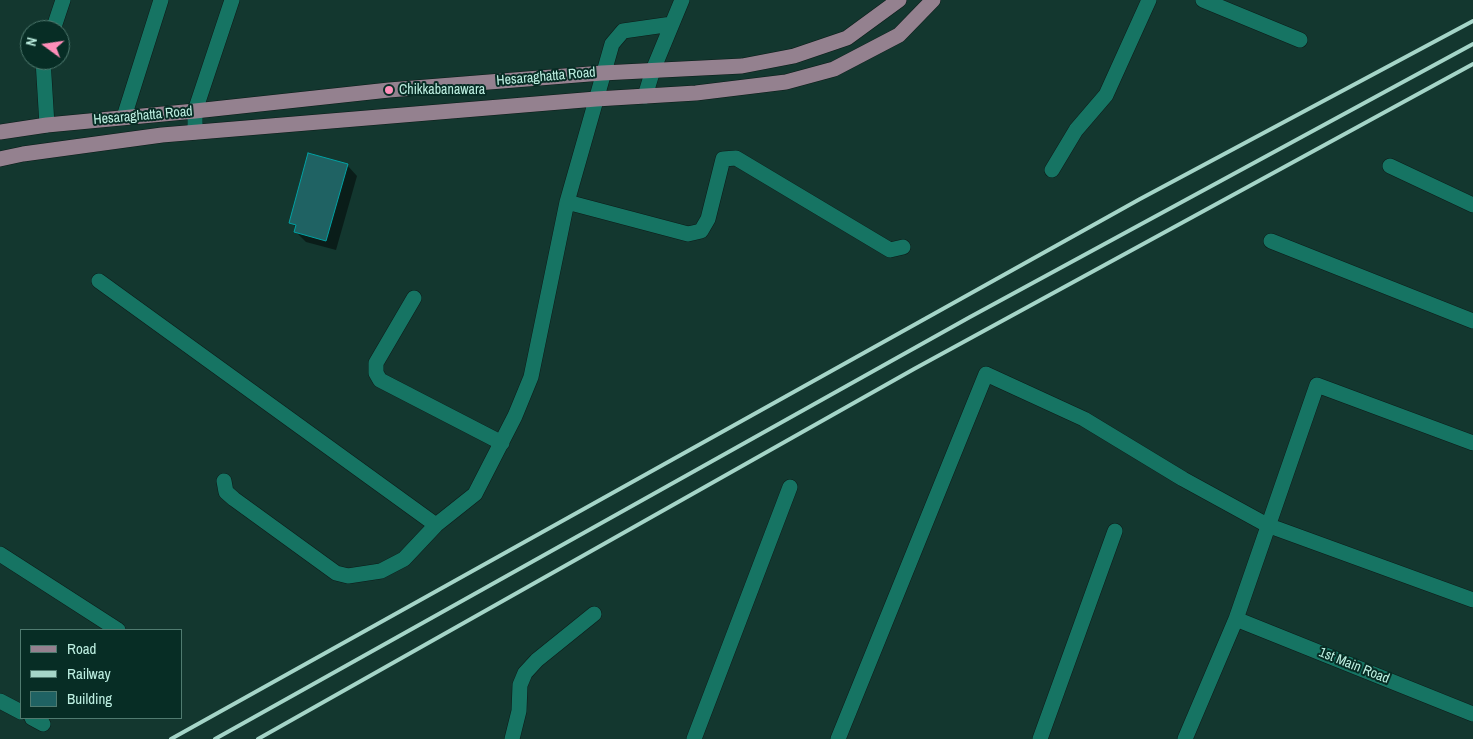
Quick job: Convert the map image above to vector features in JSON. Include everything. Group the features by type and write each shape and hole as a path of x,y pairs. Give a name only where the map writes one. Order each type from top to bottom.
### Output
{"main road":[{"name":"Hesaraghatta Road","path":"0,132 47,125 390,90 602,73 742,66 794,56 847,38 899,0"},
{"path":"0,159 23,154 195,132 596,99 696,93 786,82 834,69 899,35 933,0"}],"street":[{"path":"56,20 63,0"},
{"path":"124,117 161,0"},
{"path":"195,132 195,111 232,0"},
{"path":"646,96 652,70 682,0"},
{"path":"1052,170 1076,130 1106,95 1149,0"},
{"path":"1203,0 1300,40"},
{"path":"224,481 226,492 234,499 336,573 348,576 381,571 404,559 436,525 474,494 502,443 531,377 567,202 602,73 612,44 623,30 672,24"},
{"path":"44,70 47,125"},
{"path":"567,202 688,234 695,233 701,231 708,219 723,159 736,158 890,250 903,247"},
{"path":"1390,166 1473,204"},
{"path":"1271,241 1473,321"},
{"path":"98,281 436,525"},
{"path":"414,298 376,363 376,372 380,380 502,443"},
{"path":"838,739 986,374 1084,419 1183,479 1268,525 1473,600"},
{"path":"1185,739 1236,619 1317,385 1473,443"},
{"path":"694,739 790,488"},
{"path":"1040,739 1115,531"},
{"path":"0,554 116,629"},
{"path":"512,739 519,711 520,685 525,674 537,660 594,614"},
{"name":"1st Main Road","path":"1236,619 1473,714"},
{"path":"0,701 20,711"}],"building":[{"path":"308,153 348,164 326,241 294,232 296,225 289,223"}],"railway":[{"path":"171,739 1140,199 1473,21"},
{"path":"215,739 970,317 1473,44"},
{"path":"258,739 914,369 1473,64"}],"place":[{"name":"Chikkabanawara","path":"389,90"}]}
